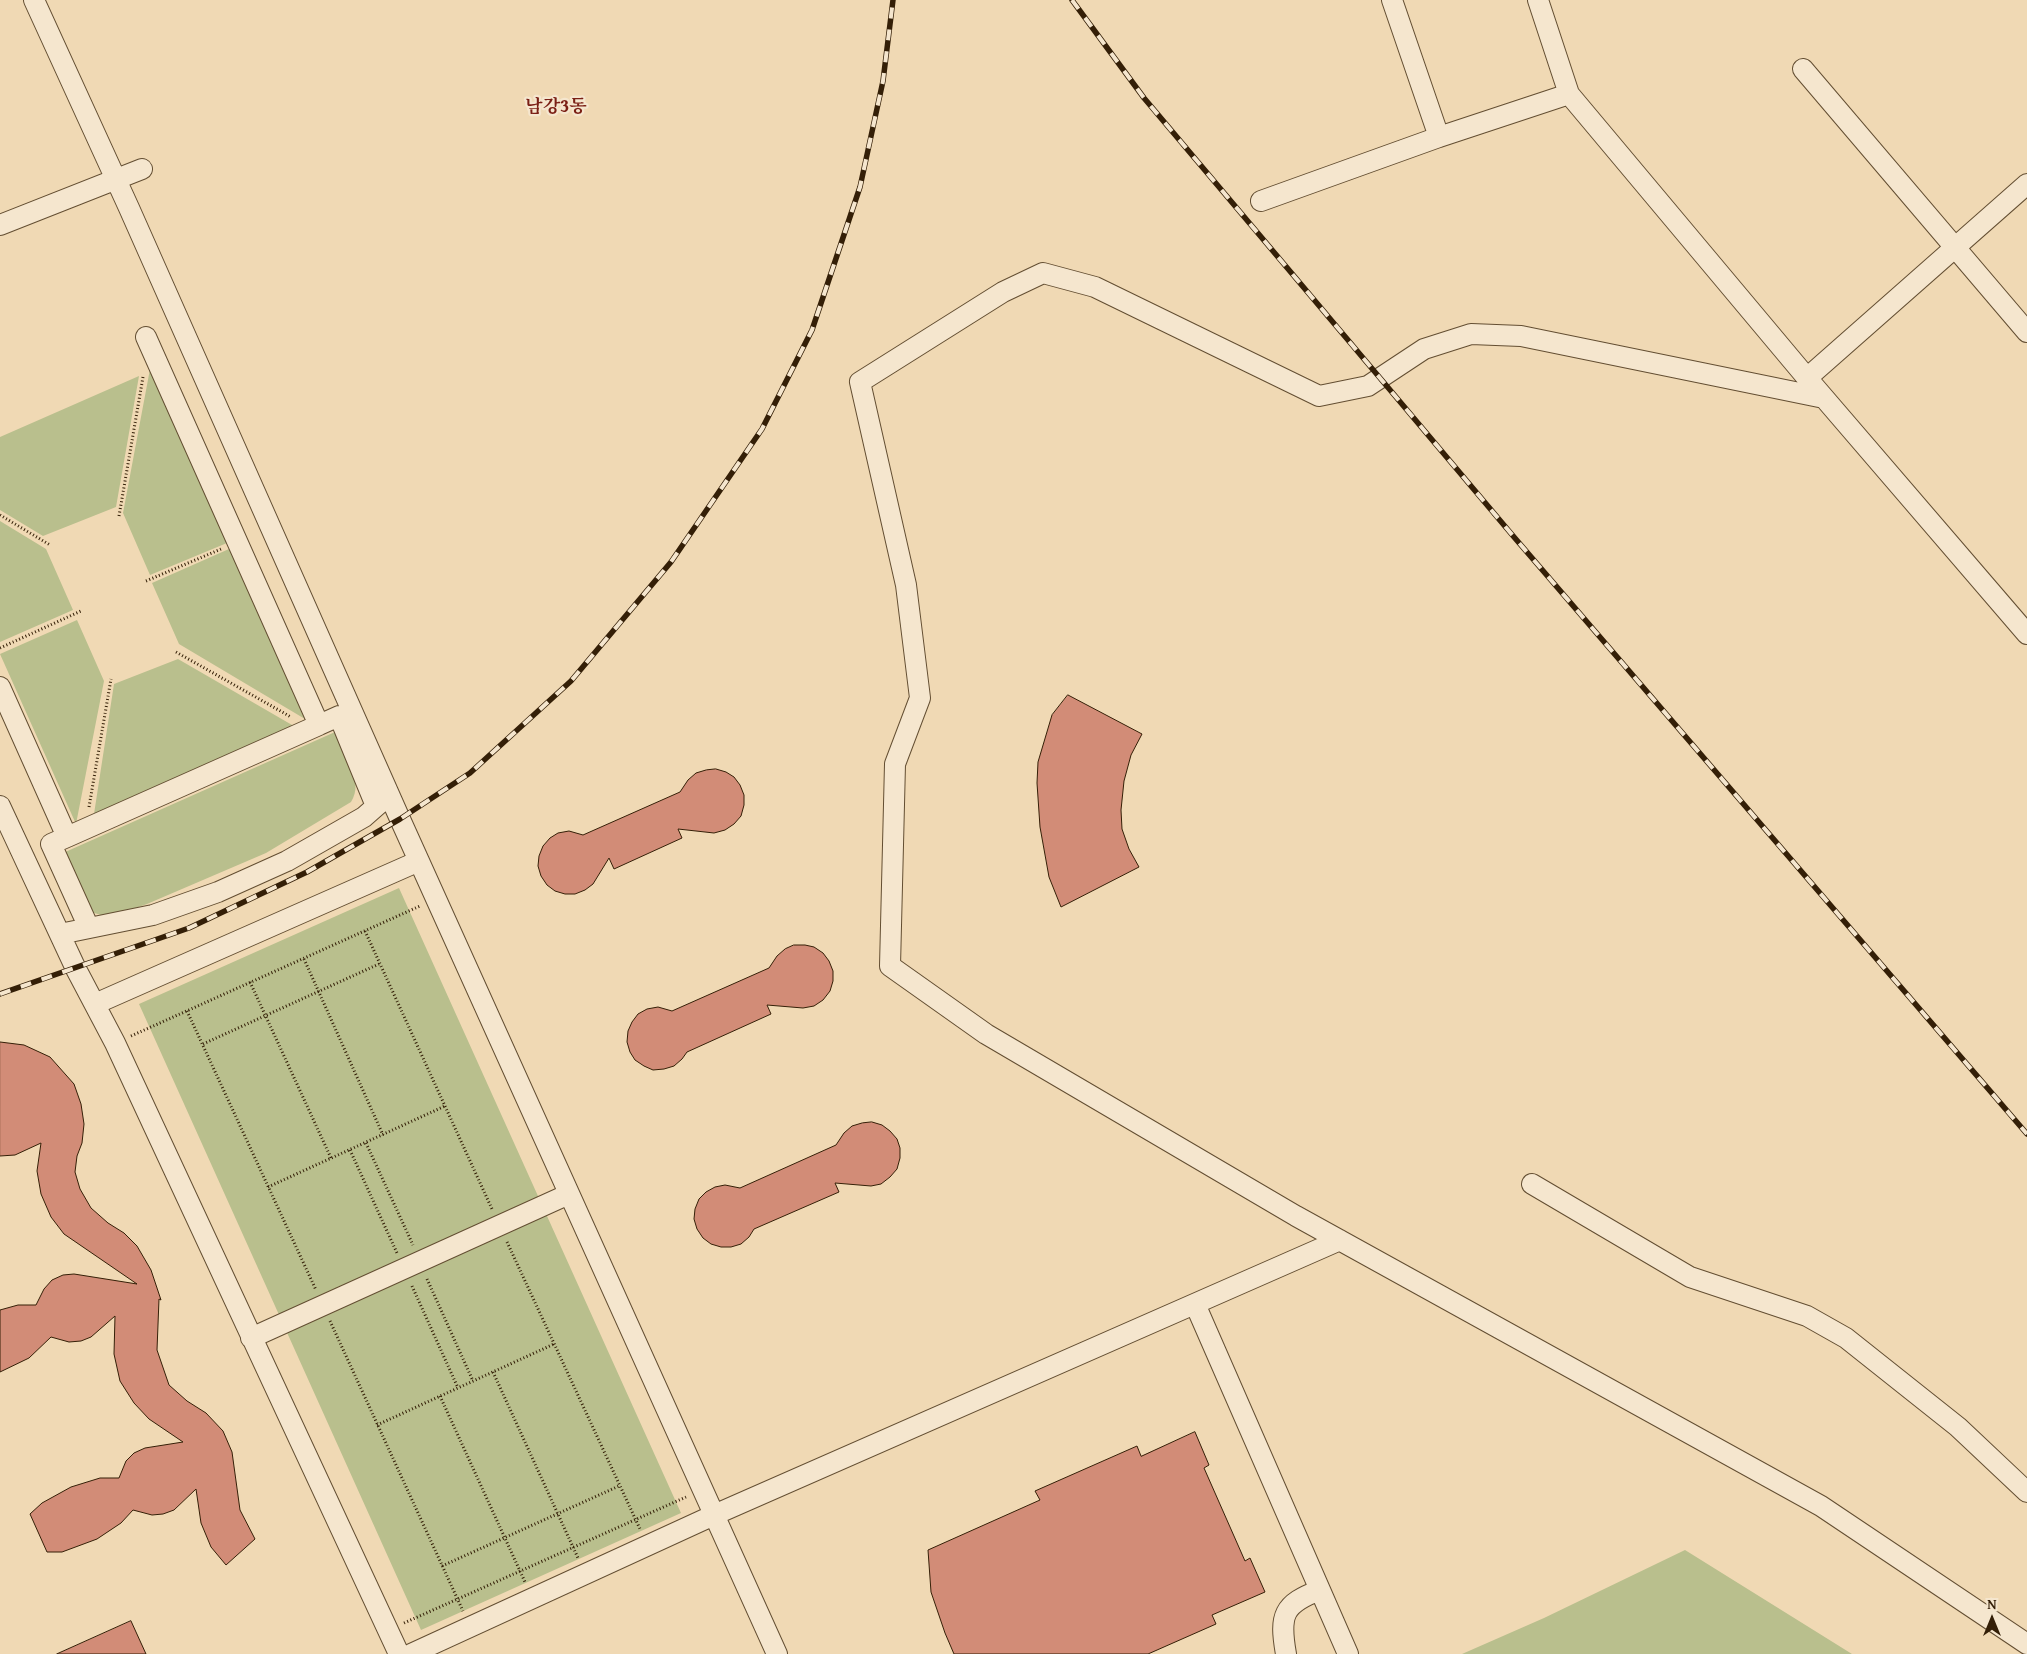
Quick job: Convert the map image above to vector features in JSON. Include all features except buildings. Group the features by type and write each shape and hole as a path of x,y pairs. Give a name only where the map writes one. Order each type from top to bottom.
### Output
{"street":[{"path":"34,0 116,180 383,801"},
{"path":"1392,0 1439,137"},
{"path":"1538,0 1569,94 1806,378 2026,632"},
{"path":"1803,69 2027,332"},
{"path":"1261,201 1439,137 1569,94"},
{"path":"0,225 142,169"},
{"path":"1806,378 2027,184"},
{"path":"1824,398 1521,336 1471,334 1424,350 1368,386 1319,396 1095,287 1044,273 1003,292 860,382 906,585 920,698 895,764 890,966 986,1034 1340,1240 1821,1506 2027,1644"},
{"path":"146,337 237,542 316,727"},
{"path":"0,687 76,833"},
{"path":"89,928 51,844 339,716 383,801 419,861 778,1654"},
{"path":"60,934 153,915 218,892 287,861 364,817 383,801"},
{"path":"0,806 60,934 115,1044 399,1654"},
{"path":"95,1004 419,861"},
{"path":"1532,1184 1690,1277 1806,1316 1846,1338 1958,1427 2027,1492"},
{"path":"251,1338 569,1194"},
{"path":"411,1654 714,1515 1340,1240"},
{"path":"1195,1304 1348,1654"},
{"path":"1286,1654 1283,1634 1285,1618 1291,1604 1301,1597 1320,1590"}],"path":[{"path":"119,516 144,374"},
{"path":"0,515 50,545"},
{"path":"146,581 237,542"},
{"path":"0,648 81,611"},
{"path":"176,652 316,727"},
{"path":"76,833 111,679"},
{"path":"115,1044 436,899"},
{"path":"304,959 383,1135"},
{"path":"203,1044 380,964"},
{"path":"250,982 331,1158"},
{"path":"268,1187 445,1106"},
{"path":"377,1424 554,1344"},
{"path":"493,1372 585,1574"},
{"path":"440,1396 532,1599"},
{"path":"442,1566 620,1486"},
{"path":"388,1631 703,1489"}],"green space":[{"path":"150,369 227,543 150,575 123,513"},
{"path":"139,376 116,507 43,536 0,510 0,437"},
{"path":"0,521 46,549 73,610 0,642"},
{"path":"229,549 305,719 179,644 152,583"},
{"path":"77,620 104,681 76,824 0,654"},
{"path":"178,659 299,729 94,814 114,684"},
{"path":"335,732 352,767 356,785 355,794 351,802 266,853 147,904 124,912 101,915 91,912 63,853"},
{"path":"399,888 681,1513 421,1630 139,1004"},
{"path":"1685,1550 1852,1654 1462,1654 1544,1618"}],"railway":[{"path":"0,994 189,928 307,872 400,819 470,773 571,681 671,562 762,429 812,330 860,187 883,81 893,0"},
{"path":"1072,0 1144,98 1514,537 2027,1134"}],"district":[{"name":"남강3동","path":"556,107"}]}
